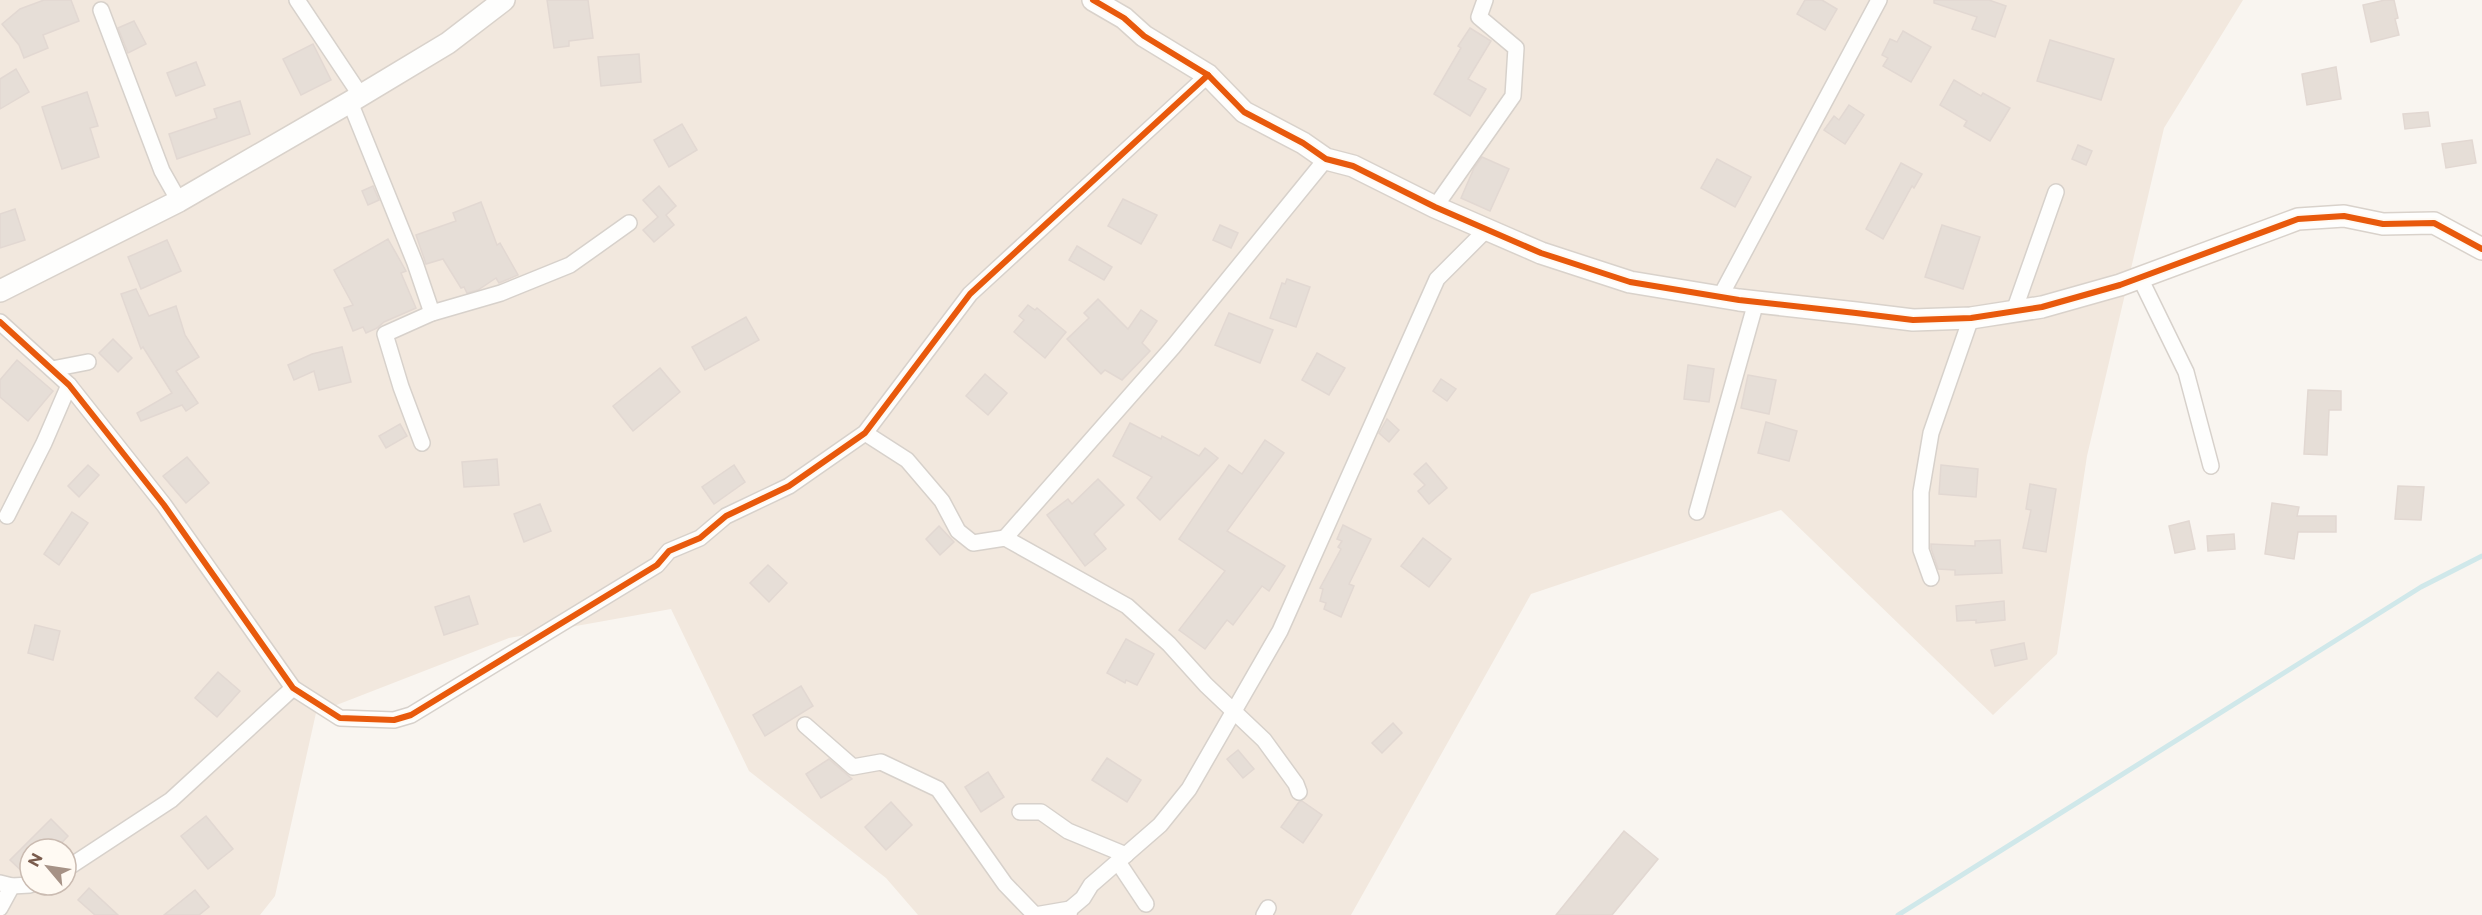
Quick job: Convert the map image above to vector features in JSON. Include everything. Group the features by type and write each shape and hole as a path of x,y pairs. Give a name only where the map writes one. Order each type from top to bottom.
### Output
{"street":[{"path":"297,0 356,99 432,313"},
{"path":"1093,0 1124,18 1144,36 1208,75 1244,112 1303,143 1326,159 1353,166 1435,207 1541,253 1630,282 1756,302 1913,320 1971,318 2042,307 2140,278 2298,219 2344,216 2383,224 2434,223 2482,249"},
{"path":"1435,207 1513,96 1516,48 1479,17 1485,0"},
{"path":"1720,297 1879,0"},
{"path":"2,285 179,201 448,43 498,2"},
{"path":"100,10 162,171 179,201"},
{"path":"0,322 69,385 164,505 293,688 340,718 394,720 411,714 657,565 669,551 700,538 726,516 789,486 865,433 970,294 1208,75"},
{"path":"1005,538 1173,347 1326,159"},
{"path":"2014,311 2056,192"},
{"path":"422,443 400,387 385,334 432,313 501,293 570,265 628,224"},
{"path":"805,725 853,767 882,762 938,789 1005,884 1035,915 1069,912 1083,898 1091,885 1160,825 1189,789 1280,631 1437,279 1487,229"},
{"path":"2140,278 2186,372 2211,466"},
{"path":"1696,512 1756,302"},
{"path":"1931,578 1920,550 1922,482 1931,433 1971,318"},
{"path":"52,369 88,362"},
{"path":"7,516 45,443 69,385"},
{"path":"865,433 907,460 942,501 958,531 973,543 1005,538 1127,606 1169,644 1264,740 1296,784 1299,792"},
{"path":"78,861 171,800 293,688"},
{"path":"1020,812 1041,812 1068,831 1122,859 1146,904"},
{"path":"0,908 6,884"}],"shaded area":[{"path":"0,0 2243,0 2164,128 2087,456 2057,654 1993,715 1781,510 1531,594 1351,915 918,915 886,878 749,771 671,609 509,638 316,713 275,896 260,915 0,915"}],"building":[{"path":"44,0 71,0 79,21 43,35 48,48 24,58 19,45 2,24 20,9"},
{"path":"547,0 588,0 593,38 569,41 569,46 554,48"},
{"path":"1805,0 1822,0 1837,9 1825,30 1797,14"},
{"path":"1934,0 1989,0 2006,6 1995,37 1972,29 1977,17 1934,3"},
{"path":"2394,0 2399,35 2371,42 2363,5"},
{"path":"134,21 146,44 128,53 118,28"},
{"path":"1470,28 1491,41 1468,79 1486,89 1470,116 1434,94 1461,48 1458,46"},
{"path":"1903,31 1931,47 1911,82 1883,66 1888,58 1882,55 1890,39 1897,42"},
{"path":"2050,40 2114,59 2101,100 2037,81"},
{"path":"313,44 331,80 301,95 283,59"},
{"path":"639,54 641,82 601,86 598,57"},
{"path":"196,62 205,85 176,96 167,73"},
{"path":"2336,67 2341,99 2307,105 2302,74"},
{"path":"16,69 29,92 0,109 0,79"},
{"path":"1954,80 1981,96 1983,93 2010,108 1990,141 1964,126 1967,121 1940,105"},
{"path":"87,92 98,126 90,128 99,157 62,169 42,107"},
{"path":"240,101 250,134 177,159 169,134 217,118 214,109"},
{"path":"1849,105 1864,115 1845,144 1824,130 1834,116 1839,120"},
{"path":"2428,112 2430,126 2405,129 2403,114"},
{"path":"682,124 697,150 669,167 654,140"},
{"path":"2472,140 2476,163 2446,168 2442,144"},
{"path":"2078,145 2092,151 2086,165 2072,159"},
{"path":"1482,157 1509,169 1490,211 1461,198 1474,168"},
{"path":"1717,159 1751,177 1735,207 1701,188"},
{"path":"1901,163 1922,174 1914,188 1912,186 1883,239 1866,229"},
{"path":"373,186 379,200 368,205 362,191"},
{"path":"659,186 676,206 666,215 674,225 654,242 643,230 658,217 643,200"},
{"path":"1123,199 1157,215 1141,244 1108,226"},
{"path":"481,202 497,245 500,243 518,275 499,283 496,278 478,290 467,293 464,287 461,288 443,259 426,264 416,235 456,221 453,213"},
{"path":"15,209 25,240 0,248 0,214"},
{"path":"1220,225 1238,233 1231,248 1213,240"},
{"path":"1942,225 1980,237 1963,289 1925,277"},
{"path":"388,239 406,271 401,273 416,308 366,333 363,327 353,331 344,308 353,305 334,270"},
{"path":"167,240 181,271 141,289 128,257"},
{"path":"1077,246 1112,267 1104,280 1069,260"},
{"path":"1287,279 1310,287 1296,327 1270,318 1282,283 1285,284"},
{"path":"136,289 149,316 176,306 185,335 199,357 176,371 198,403 186,411 182,405 141,421 137,413 172,393 143,347 141,349 121,294"},
{"path":"1098,299 1128,329 1141,310 1157,321 1142,343 1150,351 1122,380 1105,370 1101,374 1067,339 1089,318 1084,313"},
{"path":"1028,305 1035,310 1037,308 1066,332 1045,358 1014,332 1024,320 1019,316"},
{"path":"1229,313 1273,330 1260,363 1215,345"},
{"path":"746,317 759,340 705,370 692,347"},
{"path":"113,339 132,358 118,372 99,353"},
{"path":"342,347 351,382 319,390 314,371 294,380 288,365 312,354"},
{"path":"1317,353 1345,368 1329,395 1302,380"},
{"path":"17,360 53,391 28,421 0,397 0,380"},
{"path":"1688,365 1714,369 1709,402 1684,399"},
{"path":"660,368 680,392 633,431 613,406"},
{"path":"985,374 1007,393 988,415 966,396"},
{"path":"1748,375 1776,380 1769,414 1741,408"},
{"path":"1441,379 1456,389 1447,401 1433,391"},
{"path":"2308,390 2341,391 2341,410 2329,410 2327,455 2304,454"},
{"path":"1387,419 1399,430 1389,442 1379,433"},
{"path":"1766,422 1797,431 1789,461 1758,453"},
{"path":"1130,423 1161,439 1162,436 1199,456 1205,448 1218,458 1160,520 1137,498 1152,477 1113,456"},
{"path":"400,424 407,436 386,448 379,436"},
{"path":"1265,440 1284,453 1227,531 1285,566 1269,591 1262,586 1233,625 1227,620 1205,649 1179,630 1225,571 1179,539 1229,465 1242,474"},
{"path":"187,457 209,483 186,503 163,476"},
{"path":"497,459 499,485 464,487 462,462"},
{"path":"1426,463 1447,488 1429,504 1418,491 1425,485 1414,474"},
{"path":"88,465 99,475 79,497 68,486"},
{"path":"734,465 745,482 714,504 702,487"},
{"path":"1941,465 1978,469 1976,497 1939,494"},
{"path":"1098,479 1124,505 1094,534 1106,549 1085,566 1047,515 1068,499 1072,504"},
{"path":"2030,484 2056,489 2046,552 2023,548 2031,510 2026,509"},
{"path":"2398,486 2424,487 2421,520 2395,519"},
{"path":"2272,503 2299,507 2297,516 2336,516 2336,532 2298,532 2294,559 2265,554"},
{"path":"540,504 551,531 524,542 514,514"},
{"path":"72,512 88,523 59,565 44,554"},
{"path":"2189,521 2195,549 2175,553 2169,526"},
{"path":"1343,525 1371,539 1349,584 1354,586 1341,617 1324,609 1326,603 1320,601 1323,589 1320,588 1341,549 1338,547 1342,541 1337,539"},
{"path":"939,526 954,542 940,555 926,539"},
{"path":"2234,534 2235,549 2208,551 2207,536"},
{"path":"1423,538 1451,559 1429,587 1401,566"},
{"path":"2000,540 2002,573 1955,575 1955,570 1938,569 1931,548 1931,544 1975,546 1975,541"},
{"path":"768,565 787,583 769,602 750,583"},
{"path":"469,596 478,624 444,635 435,607"},
{"path":"2004,601 2005,620 1976,623 1976,620 1957,621 1956,606"},
{"path":"35,625 60,631 53,660 28,653"},
{"path":"1126,639 1154,654 1137,685 1126,680 1125,683 1107,673"},
{"path":"2024,643 2027,659 1995,666 1991,650"},
{"path":"218,672 240,691 217,717 195,698"},
{"path":"801,686 813,706 765,736 753,715"},
{"path":"1393,723 1402,733 1382,753 1372,743"},
{"path":"1238,750 1254,769 1243,778 1227,759"},
{"path":"1107,758 1141,780 1127,802 1092,780"},
{"path":"829,759 852,779 821,798 806,774"},
{"path":"988,772 1004,797 981,812 965,787"},
{"path":"1302,801 1322,815 1303,843 1281,827"},
{"path":"891,802 912,825 886,850 865,827"},
{"path":"206,816 233,849 208,869 181,836"},
{"path":"51,819 68,836 67,837 33,837"},
{"path":"1624,831 1658,859 1612,915 1556,915"},
{"path":"18,852 18,868 10,860"},
{"path":"89,888 118,915 95,915 78,900"},
{"path":"195,890 209,907 199,915 164,915"}],"waterway":[{"path":"1898,915 2421,587 2482,556"}],"cycle path":[{"path":"1093,0 1124,18 1144,36 1208,75 1244,112 1303,143 1326,159 1353,166 1435,207 1541,253 1630,282 1739,300 1913,320 1971,318 2042,307 2120,285 2298,219 2344,216 2383,224 2434,223 2482,249"},
{"path":"0,322 69,385 164,505 293,688 340,718 394,720 411,715 657,565 669,551 700,538 726,516 789,486 865,433 970,294 1208,75"}]}
